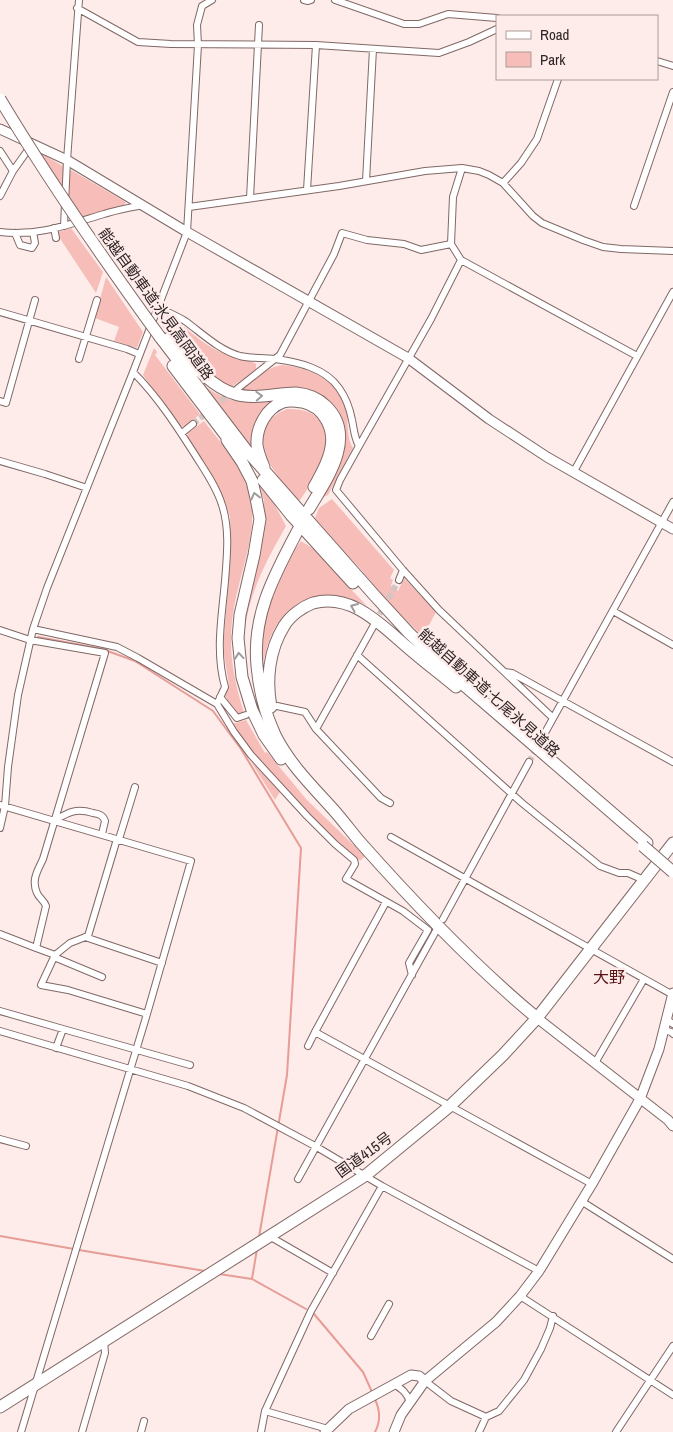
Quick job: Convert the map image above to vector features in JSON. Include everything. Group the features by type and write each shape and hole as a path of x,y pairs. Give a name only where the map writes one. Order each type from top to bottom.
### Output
{"highway":[{"name":"能越自動車道;氷見高岡道路","path":"0,100 46,173 160,338 220,430 301,518"},
{"name":"能越自動車道;氷見高岡道路","path":"0,109 70,219 241,444 301,518"},
{"path":"160,338 221,388 236,395 253,396 297,393 307,395 322,402 332,412 338,423 340,435 339,448 333,468 301,518"},
{"path":"272,480 260,456 257,445 259,428 268,412 282,402 294,400 309,404 320,410 327,419 332,442 326,463 273,577 263,605 256,646 260,692 267,716 285,759"},
{"path":"220,430 242,462 252,481 260,519 240,615 238,638 242,677 252,710 264,735 459,947 537,1018"},
{"name":"能越自動車道;七尾氷見道路","path":"301,518 385,617 461,691 644,844 673,865"},
{"name":"能越自動車道;七尾氷見道路","path":"301,518 443,666 644,844 673,872"},
{"path":"285,759 270,706 268,682 272,654 279,634 287,621 305,606 329,601 340,602 363,611 461,691"},
{"name":"国道415号","path":"0,1407 366,1175 450,1106 537,1018 673,843"}],"street":[{"path":"64,226 79,0"},
{"path":"0,828 17,703 33,629 47,588 134,372 139,354 187,232 198,45 197,25 202,6 212,0"},
{"path":"304,0 312,0"},
{"path":"335,0 404,24 419,24 448,14 496,18"},
{"path":"77,8 138,42 198,45 316,45 439,53 496,29"},
{"path":"250,198 259,24"},
{"path":"307,190 316,45"},
{"path":"366,181 374,49"},
{"path":"658,61 673,66"},
{"path":"503,183 537,139 558,80"},
{"path":"634,206 673,92"},
{"path":"0,129 67,160 187,232 408,358 489,419 546,458 673,529"},
{"path":"0,196 32,144"},
{"path":"0,151 14,171"},
{"path":"189,206 425,171 462,168 484,173 503,183 533,216 542,223 557,230 603,247 673,251"},
{"path":"462,168 453,197 451,244 461,260 637,356"},
{"path":"0,232 33,232 64,226 142,205"},
{"path":"54,228 56,238"},
{"path":"15,233 20,244 32,248 35,243 33,232"},
{"path":"237,388 280,355 334,254 342,233 367,240 404,244 421,250 451,244"},
{"path":"461,260 431,319 336,490 439,610 553,718"},
{"path":"573,473 673,292"},
{"path":"0,401 6,403 35,300"},
{"path":"79,359 97,300"},
{"path":"158,308 184,320 199,333 226,350 240,356 274,359 310,367 321,372 338,388 349,406 354,438 359,446"},
{"path":"0,312 139,354"},
{"path":"134,372 144,382 182,433 210,479 222,505 228,538 220,641 221,674 225,687 217,704"},
{"path":"182,433 193,424"},
{"path":"0,461 87,488"},
{"path":"541,740 673,502"},
{"path":"399,580 403,570"},
{"path":"613,611 673,645"},
{"path":"316,729 374,625"},
{"path":"33,629 117,647 217,704 251,756 314,823 354,860 355,864 346,879 403,911 428,930 409,963 412,974"},
{"path":"0,630 30,640 105,653 43,859 34,881 37,894 44,900 46,906 36,948"},
{"path":"357,655 522,803 600,866 619,873 628,873 644,880"},
{"path":"504,672 512,674 563,700 673,762"},
{"path":"220,697 237,718 246,715"},
{"path":"277,706 305,712 316,729 381,798 390,803"},
{"path":"443,919 529,762"},
{"path":"135,787 88,936 70,943 54,956 41,985 75,992 147,1014"},
{"path":"2,805 191,861 21,1432"},
{"path":"55,820 76,810 99,814 103,816 105,821 102,834"},
{"path":"390,837 673,994 670,1021 664,1030 659,1049 640,1099 592,1184 539,1271 520,1296 496,1322 426,1381 401,1415 394,1432"},
{"path":"308,1046 386,902"},
{"path":"298,1179 437,929"},
{"path":"0,934 102,977"},
{"path":"85,937 162,963"},
{"path":"596,1063 644,979"},
{"path":"0,1010 190,1065"},
{"path":"537,1018 668,1120 673,1126"},
{"path":"56,1048 63,1029"},
{"path":"664,1030 673,1034"},
{"path":"0,1031 188,1086 240,1107 316,1146 382,1186 539,1271"},
{"path":"315,1032 592,1184"},
{"path":"0,1139 26,1146"},
{"path":"261,1432 265,1411 311,1311 382,1186"},
{"path":"582,1201 673,1260"},
{"path":"269,1236 333,1274"},
{"path":"520,1296 673,1395"},
{"path":"371,1336 389,1304"},
{"path":"479,1432 486,1417 499,1411 524,1380 541,1349 550,1328 552,1316"},
{"path":"82,1432 106,1353 104,1341"},
{"path":"616,1432 673,1346"},
{"path":"265,1411 327,1430 349,1409 366,1398 412,1375 419,1376 451,1401 486,1417"},
{"path":"394,1384 403,1390 410,1402"},
{"path":"141,1432 144,1422"}],"green space":[{"path":"36,150 64,167 64,194"},
{"path":"71,170 126,203 121,208 80,218 68,199 69,171"},
{"path":"71,228 103,272 96,293 59,237 58,232"},
{"path":"106,277 143,332 137,348 114,341 119,327 95,318"},
{"path":"164,326 186,328 201,341 218,351 256,364 256,370 230,388 220,384 178,344"},
{"path":"154,348 157,352 155,355 200,414 185,427 179,426 143,375"},
{"path":"282,365 304,369 324,378 339,392 344,402 349,436 353,448 328,495 323,497 334,477 344,447 343,426 339,415 262,391 240,391 265,372"},
{"path":"203,385 222,397 231,400 248,402 280,399 272,403 257,418 252,431 251,448"},
{"path":"287,409 307,411 319,419 325,430 322,459 308,489 299,501 273,469 264,447 264,431 267,424 272,418"},
{"path":"204,421 230,454 241,472 249,491 252,506 251,535 237,594 231,635 232,661 244,713 237,715 225,696 229,685 224,654 224,637 231,548 230,517 217,484 187,439 188,433"},
{"path":"259,484 271,498 286,526 253,594 248,610 243,658 245,614 264,521 264,500"},
{"path":"332,499 394,570 390,578 393,580 391,586 398,591 404,578 436,612 428,627 431,631 426,640 385,599 315,518 319,508"},
{"path":"301,541 317,551 366,605 351,599 322,596 308,599 297,605 286,614 277,626 269,641 262,667 263,627 270,600 286,563"},
{"path":"246,720 265,753 267,752 307,800 365,856 360,861 292,796 232,724"},
{"path":"250,760 280,792 275,800"}],"waterway":[{"path":"38,637 102,649 135,661 213,711 241,749 301,848 287,1075 259,1237"},
{"path":"0,1236 74,1249"},
{"path":"252,1279 257,1249"},
{"path":"79,1250 205,1271"},
{"path":"219,1274 252,1279 306,1309"},
{"path":"314,1314 363,1372 372,1392"},
{"path":"375,1399 379,1415 375,1432"}],"tunnel":[{"path":"193,424 232,392"},
{"path":"375,622 399,580"},
{"path":"529,762 538,746"}],"district":[{"name":"大野","path":"609,977"}]}
